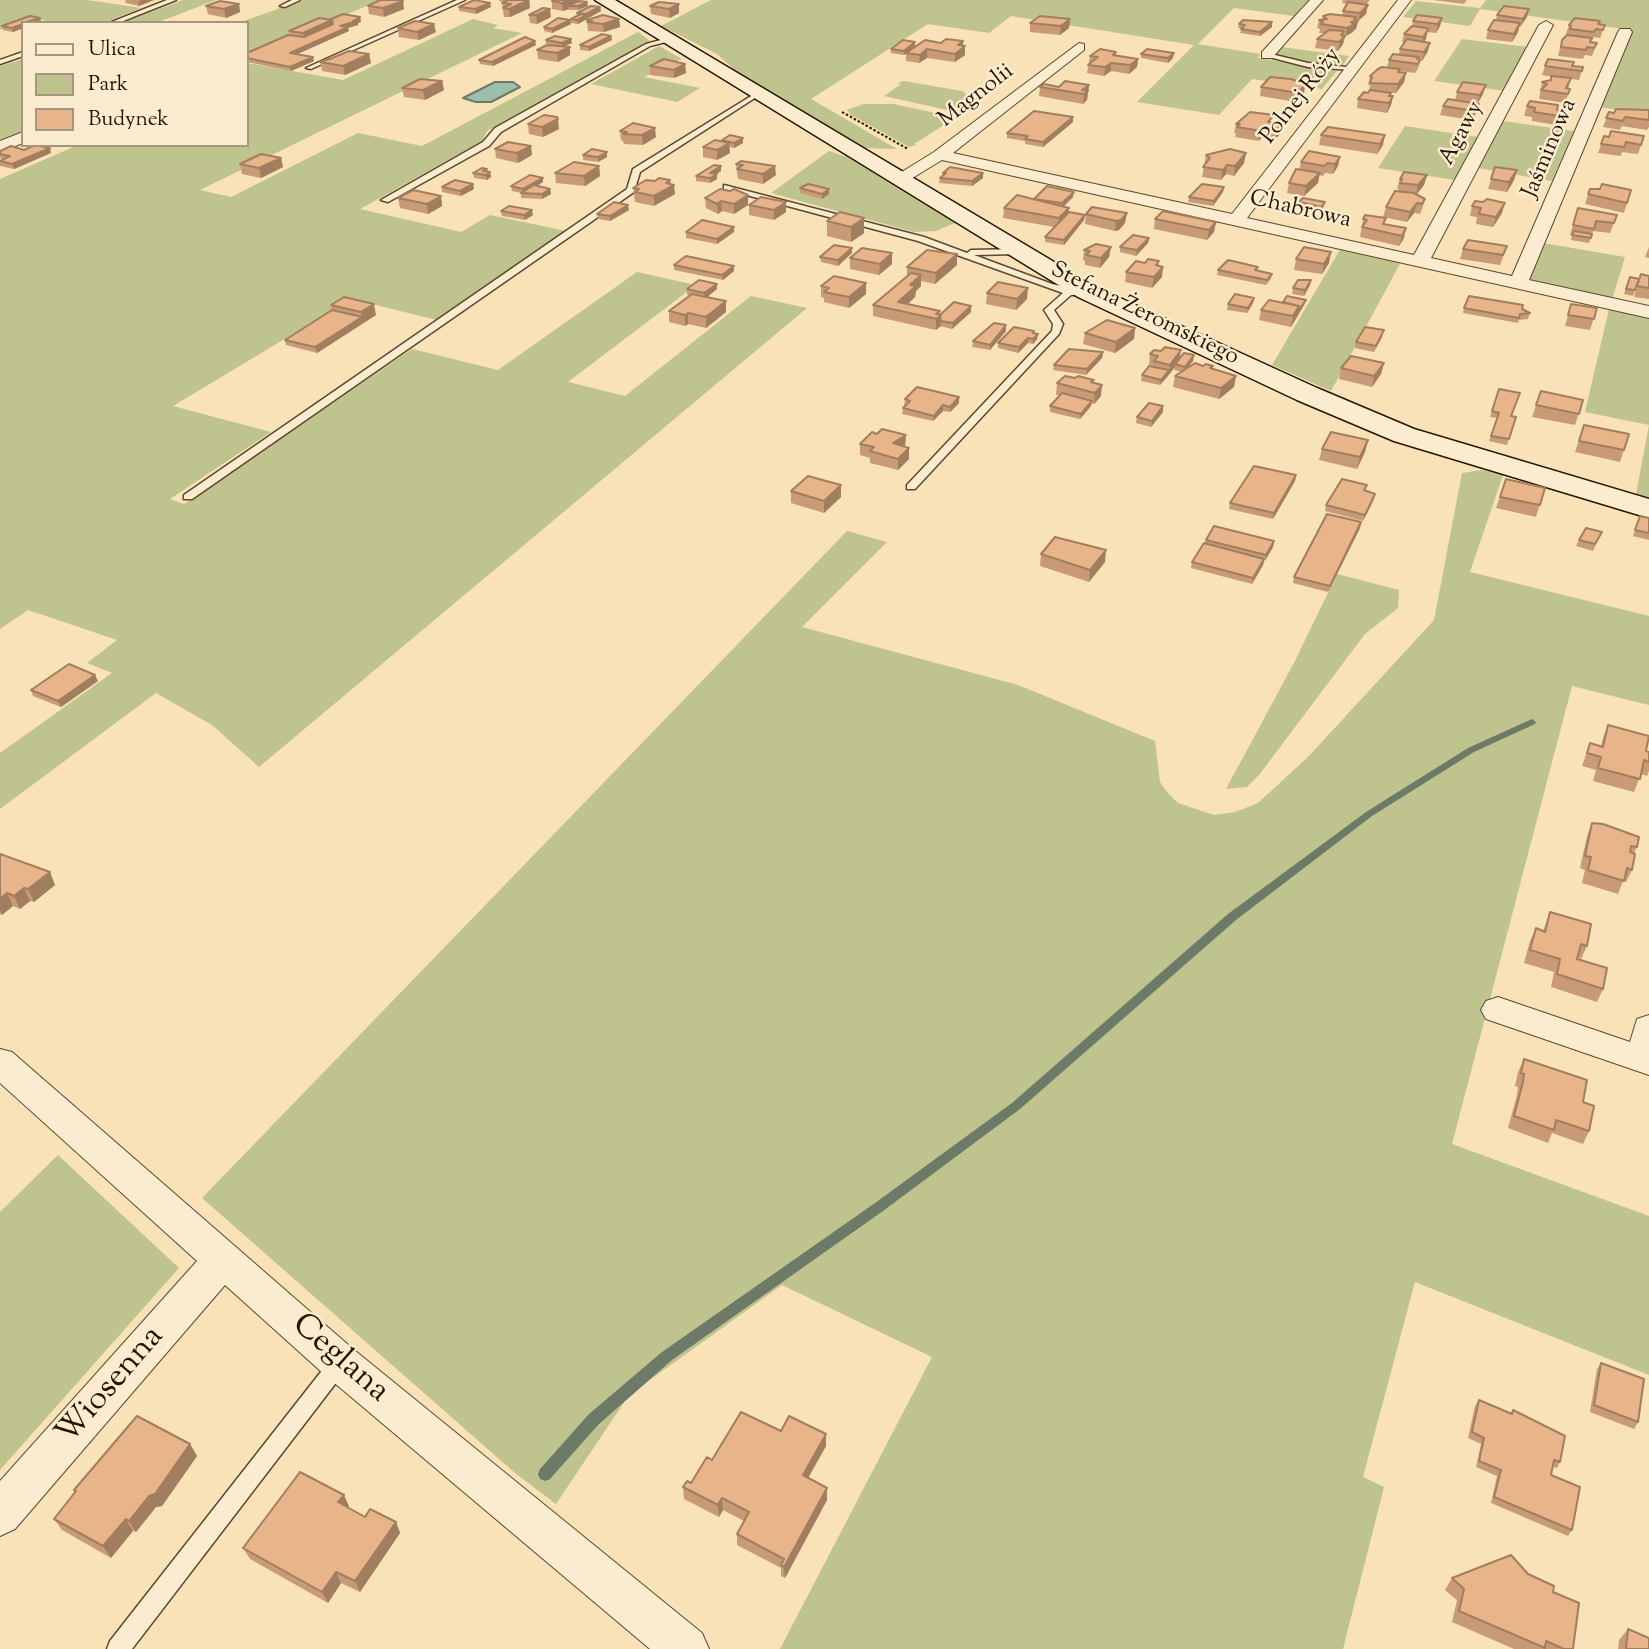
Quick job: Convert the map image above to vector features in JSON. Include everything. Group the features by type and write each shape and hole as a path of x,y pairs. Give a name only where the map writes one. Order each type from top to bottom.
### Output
{"street":[{"name":"Stefana Żeromskiego","path":"603,0 1019,251 1078,292 1404,435 1649,509"},
{"path":"1267,55 1317,0"},
{"name":"Polnej Róży","path":"1236,221 1405,0"},
{"name":"Agawy","path":"1419,263 1546,25"},
{"name":"Jaśminowa","path":"1518,284 1625,32"},
{"name":"Magnolii","path":"900,178 940,155 1079,47"},
{"path":"0,147 21,138"},
{"name":"Chabrowa","path":"940,155 1649,312"},
{"path":"1498,1010 1647,1050"},
{"name":"Ceglana","path":"0,1062 339,1362 686,1649"},
{"name":"Wiosenna","path":"0,1514 223,1259"}],"lane":[{"path":"117,21 173,0"},
{"path":"283,6 297,0"},
{"path":"309,68 462,0"},
{"path":"384,200 486,144 498,130 648,45 668,40"},
{"path":"0,62 21,55"},
{"path":"1267,55 1308,65 1353,68"},
{"path":"188,497 631,190 636,171 758,94"},
{"path":"727,187 872,224 1078,292"},
{"path":"959,254 1019,251"},
{"path":"911,487 1056,332 1058,324 1049,310 1078,292"},
{"path":"118,1649 339,1362"}],"path":[{"path":"842,113 911,150"}],"green space":[{"path":"0,0 88,0 141,8 108,21 47,21 33,18 0,30"},
{"path":"183,0 216,0 161,21 127,21"},
{"path":"303,0 381,0 248,56 248,21 244,21"},
{"path":"711,0 1309,0 1294,16 1234,8 1198,44 1260,54 1258,58 1337,71 1322,89 1252,79 1219,115 1137,102 1194,45 1011,16 989,33 928,24 811,99 897,149 865,148 737,72 717,54 661,26"},
{"path":"1486,0 1649,0 1649,115 1599,107 1631,30 1480,9 1470,26 1403,17 1416,1 1480,8"},
{"path":"473,19 498,25 493,28 522,33 200,190 231,197 358,133 422,146 638,32 650,41 487,131 482,141 360,209 461,232 490,215 566,231 437,320 351,299 173,406 271,432 170,499 184,504 412,349 498,370 637,272 696,285 568,382 625,396 751,296 807,308 259,767 212,725 156,693 0,809 0,753 112,673 87,663 117,640 28,610 0,629 0,179 73,147 248,147 248,63 343,80"},
{"path":"1462,39 1528,47 1505,91 1434,81"},
{"path":"659,46 682,59 644,77 700,88 677,102 591,84"},
{"path":"1281,47 1349,56 1343,65 1309,63 1280,57 1275,53"},
{"path":"21,60 21,134 0,142 0,66"},
{"path":"904,81 962,91 977,101 962,112 956,112 884,96 901,84 897,83"},
{"path":"864,104 893,104 950,116 945,121 947,123 914,144 917,145 909,147 851,115 847,110"},
{"path":"1503,121 1574,131 1552,181 1478,168"},
{"path":"1405,126 1478,137 1454,180 1378,168"},
{"path":"829,151 847,157 955,223 936,231 914,232 771,193"},
{"path":"1543,243 1625,257 1612,300 1541,285 1529,279"},
{"path":"1341,248 1401,262 1331,391 1272,365"},
{"path":"1609,309 1649,319 1649,425 1585,412"},
{"path":"1649,425 1649,498 1636,494"},
{"path":"1482,470 1503,475 1470,572 1649,616 1649,705 1572,686 1452,1144 1649,1216 1649,1375 1415,1282 1363,1477 1384,1487 1343,1649 780,1649 932,1357 782,1285 629,1395 556,1504 515,1473 202,1198 847,531 887,542 802,627 1018,685 1155,741 1160,782 1167,792 1178,803 1214,815 1235,812 1258,803 1309,756 1434,620 1462,473"},
{"path":"1337,574 1399,590 1398,608 1365,634 1259,775 1247,787 1226,789 1295,661"},
{"path":"58,1155 179,1268 0,1470 0,1212"}],"shaded area":[{"path":"495,82 513,82 520,87 491,102 476,102 463,98"}],"building":[{"path":"380,0 403,1 383,8 368,6"},
{"path":"474,0 490,3 475,9 459,7"},
{"path":"508,0 529,0 509,9 503,8 511,4 502,3"},
{"path":"220,1 239,4 224,9 206,6"},
{"path":"579,1 587,2 568,6"},
{"path":"659,2 679,4 669,9 650,6"},
{"path":"1348,2 1368,5 1360,13 1343,11"},
{"path":"591,6 600,7 586,14 577,13"},
{"path":"1504,6 1529,9 1523,19 1497,15"},
{"path":"543,8 550,9 529,15"},
{"path":"343,14 360,17 353,21 357,21 340,26 348,27 290,53 313,57 290,67 248,58 248,53 288,35 304,37 333,24 332,20 329,20"},
{"path":"581,14 587,15 577,20 571,19"},
{"path":"1330,14 1356,17 1354,19 1358,21 1351,22 1355,24 1347,28 1321,24 1323,22 1319,20 1327,19 1323,16"},
{"path":"603,15 619,19 603,24 587,22 592,21 587,20"},
{"path":"1417,15 1442,18 1438,24 1413,21"},
{"path":"30,16 40,18 21,21 21,25 12,28 2,26"},
{"path":"1040,16 1070,19 1061,26 1030,23"},
{"path":"319,18 332,20 303,33 289,31"},
{"path":"558,18 570,20 552,29 544,27"},
{"path":"1575,18 1600,21 1598,24 1605,25 1603,30 1596,29 1594,32 1570,29 1569,25"},
{"path":"1243,20 1272,22 1260,32 1241,29 1245,25 1239,24"},
{"path":"1494,20 1520,23 1514,34 1488,30"},
{"path":"415,21 434,24 417,32 398,28"},
{"path":"1412,26 1428,30 1423,37 1404,34"},
{"path":"1329,30 1344,31 1341,35 1345,36 1339,42 1317,39"},
{"path":"602,34 611,36 589,47 580,45"},
{"path":"1567,35 1592,38 1590,42 1597,43 1594,48 1587,47 1586,50 1561,47 1562,40"},
{"path":"555,36 571,39 562,43 546,40"},
{"path":"525,37 535,41 492,62 479,60"},
{"path":"946,39 963,41 958,45 965,46 955,54 927,49 920,55 906,53 925,40 941,43"},
{"path":"1407,39 1430,43 1424,52 1400,49"},
{"path":"903,40 915,42 904,51 891,49"},
{"path":"547,45 570,47 557,53 537,50"},
{"path":"1100,49 1116,52 1113,55 1138,59 1130,65 1088,65 1098,57 1090,56"},
{"path":"1147,49 1174,53 1168,58 1141,54"},
{"path":"349,51 369,54 343,66 320,62 332,58"},
{"path":"1393,54 1419,57 1417,59 1420,60 1418,64 1389,60"},
{"path":"664,59 685,64 674,70 650,66"},
{"path":"1548,59 1574,62 1572,66 1583,67 1582,71 1545,66"},
{"path":"1382,67 1400,69 1398,72 1406,73 1398,84 1370,83 1370,76"},
{"path":"1551,76 1571,78 1566,88 1570,89 1568,94 1541,90 1547,84 1542,82 1551,80"},
{"path":"1270,77 1291,79 1305,84 1301,90 1294,89 1292,92 1261,87"},
{"path":"420,79 442,81 423,90 402,88"},
{"path":"1065,81 1089,85 1082,90 1088,91 1084,94 1040,87 1044,84 1059,87"},
{"path":"1463,82 1486,85 1480,95 1457,92"},
{"path":"1370,90 1391,93 1389,96 1393,96 1389,103 1358,99"},
{"path":"1448,99 1479,104 1474,111 1443,106"},
{"path":"1530,101 1558,105 1557,110 1567,112 1565,117 1534,112 1535,108 1527,106"},
{"path":"1616,109 1649,110 1649,120 1625,117 1623,121 1606,118 1609,112 1614,113"},
{"path":"1034,111 1073,117 1043,142 1025,139 1028,136 1007,133"},
{"path":"1250,112 1274,115 1268,122 1282,124 1277,130 1264,128 1261,131 1237,127 1240,124 1236,124"},
{"path":"544,115 558,119 542,127 528,124"},
{"path":"633,123 655,128 642,135 623,134 627,132 620,131"},
{"path":"1328,127 1385,135 1380,144 1321,135"},
{"path":"1611,131 1644,136 1641,145 1626,142 1624,147 1601,144 1604,136 1609,137"},
{"path":"730,135 743,138 734,143 722,140"},
{"path":"715,140 729,143 717,150 703,147"},
{"path":"508,142 531,146 517,153 495,149"},
{"path":"11,146 24,150 31,147 50,148 12,164 0,161 10,156 0,154 0,151"},
{"path":"592,149 607,152 598,157 583,155"},
{"path":"1230,149 1246,153 1235,166 1227,165 1223,170 1203,167 1210,158 1206,155"},
{"path":"1309,151 1340,157 1335,164 1327,163 1325,166 1301,162"},
{"path":"261,154 281,158 259,168 240,164"},
{"path":"741,161 775,166 763,174 737,169 743,165 736,164"},
{"path":"574,162 599,166 584,176 555,173"},
{"path":"714,165 721,166 710,173 717,174 710,178 696,176"},
{"path":"950,167 983,173 972,181 940,178"},
{"path":"1495,167 1517,170 1509,182 1491,179"},
{"path":"482,168 487,169 483,171 490,172 486,175 473,173"},
{"path":"1296,169 1320,173 1306,186 1289,183"},
{"path":"1404,172 1427,175 1418,185 1400,183"},
{"path":"530,175 543,178 523,189 511,186"},
{"path":"659,178 670,180 666,183 674,185 654,196 635,192 639,189 633,188 646,180 655,181"},
{"path":"455,180 473,184 460,191 442,187"},
{"path":"808,184 829,189 822,194 800,188"},
{"path":"1202,184 1224,187 1214,201 1189,197"},
{"path":"1602,184 1631,190 1627,203 1588,194 1590,189 1600,189"},
{"path":"534,185 550,189 542,194 521,193"},
{"path":"1047,186 1074,192 1062,203 1034,199"},
{"path":"720,189 734,189 748,195 734,204 721,201 717,204 705,198"},
{"path":"413,190 441,196 427,204 398,198"},
{"path":"1395,191 1414,193 1425,199 1422,204 1417,203 1410,212 1386,207"},
{"path":"1017,195 1069,208 1059,218 1004,208"},
{"path":"761,197 786,202 774,210 749,205"},
{"path":"1303,198 1325,202 1321,207 1299,202"},
{"path":"1487,199 1505,203 1496,217 1479,214 1481,208 1472,206 1475,201 1483,202"},
{"path":"614,202 628,205 610,216 597,214"},
{"path":"509,206 532,210 524,215 501,211"},
{"path":"1092,207 1127,213 1121,220 1116,221 1086,214"},
{"path":"1578,208 1617,215 1614,223 1596,221 1594,229 1573,225"},
{"path":"1163,211 1216,222 1209,230 1155,219"},
{"path":"840,212 864,218 851,227 827,221"},
{"path":"1069,212 1085,215 1064,240 1045,237"},
{"path":"1365,215 1386,218 1383,224 1406,228 1402,236 1362,227 1367,220 1363,219"},
{"path":"702,220 734,227 717,239 686,232"},
{"path":"1574,231 1592,234 1591,238 1572,235"},
{"path":"1133,235 1149,238 1137,250 1120,247"},
{"path":"1468,240 1507,246 1503,255 1463,249"},
{"path":"1096,244 1111,247 1101,258 1086,255 1090,251 1084,250"},
{"path":"834,245 852,248 838,260 820,257"},
{"path":"1304,247 1331,252 1324,264 1296,259"},
{"path":"862,248 892,253 880,264 850,258"},
{"path":"927,250 957,254 936,273 907,267"},
{"path":"686,256 734,266 722,275 674,265"},
{"path":"1148,259 1159,261 1156,265 1163,267 1154,277 1126,272 1136,261 1145,263"},
{"path":"1228,260 1258,267 1255,270 1272,274 1267,280 1218,270"},
{"path":"911,273 921,275 910,285 916,286 898,302 940,311 936,314 941,315 937,319 873,305"},
{"path":"1641,274 1649,276 1649,288 1637,286"},
{"path":"834,276 866,283 849,297 824,292 829,288 821,286"},
{"path":"1630,277 1639,279 1635,290 1626,289"},
{"path":"699,280 717,284 704,293 687,289"},
{"path":"1298,280 1311,280 1305,290 1293,288"},
{"path":"998,282 1028,288 1017,299 987,293"},
{"path":"692,294 726,301 706,317 669,311"},
{"path":"1235,294 1254,298 1248,308 1228,304"},
{"path":"1287,296 1306,300 1298,311 1299,306 1283,302"},
{"path":"1469,296 1523,305 1522,309 1530,313 1520,314 1519,318 1464,308"},
{"path":"344,297 374,304 361,312 331,305"},
{"path":"1269,300 1299,306 1293,316 1261,310"},
{"path":"954,302 971,306 953,323 941,321 940,315"},
{"path":"1571,304 1597,308 1594,319 1568,315"},
{"path":"332,310 362,317 315,347 285,340"},
{"path":"1107,320 1135,328 1116,342 1085,333"},
{"path":"994,323 1006,325 990,345 973,341"},
{"path":"1014,327 1038,334 1033,339 1028,338 1019,347 998,343"},
{"path":"1365,327 1384,330 1376,346 1356,342"},
{"path":"1165,347 1181,350 1170,365 1154,361 1158,356 1150,354"},
{"path":"1069,349 1103,352 1087,369 1054,365"},
{"path":"1184,353 1194,355 1185,367 1175,364"},
{"path":"1351,356 1384,363 1374,376 1341,368"},
{"path":"1195,363 1213,366 1210,368 1236,376 1221,388 1175,376"},
{"path":"1149,366 1169,370 1161,380 1142,375"},
{"path":"1065,376 1078,376 1102,385 1095,393 1057,383"},
{"path":"917,387 959,397 950,407 943,405 934,416 903,408 910,401 905,399"},
{"path":"1499,389 1520,393 1511,416 1516,417 1509,439 1491,436 1499,413 1492,411"},
{"path":"1541,391 1583,400 1579,414 1536,405"},
{"path":"1062,393 1092,401 1081,414 1050,406"},
{"path":"1149,403 1163,406 1152,421 1137,417"},
{"path":"1584,425 1629,434 1624,450 1579,441"},
{"path":"882,429 906,435 893,443 909,448 898,459 870,451 874,447 860,444 872,432 877,434"},
{"path":"1331,432 1368,440 1360,457 1322,449"},
{"path":"1254,466 1296,475 1274,513 1230,503"},
{"path":"808,476 841,485 824,501 791,491"},
{"path":"1342,479 1367,485 1364,490 1375,494 1365,515 1326,505"},
{"path":"1506,479 1545,488 1540,505 1500,497"},
{"path":"1327,514 1361,522 1330,586 1294,577"},
{"path":"1640,516 1649,518 1649,533 1635,530"},
{"path":"1214,526 1274,541 1266,555 1206,540"},
{"path":"1586,528 1602,532 1595,544 1579,540"},
{"path":"1055,537 1106,550 1090,570 1041,554"},
{"path":"1204,543 1264,559 1253,578 1192,562"},
{"path":"69,664 95,675 58,701 31,690"},
{"path":"1608,725 1649,736 1646,751 1649,752 1649,762 1644,760 1640,779 1598,768 1601,757 1587,753 1590,743 1603,747"},
{"path":"1592,823 1603,824 1639,837 1637,847 1631,846 1630,852 1635,854 1632,870 1627,868 1624,881 1588,870 1591,857 1585,856"},
{"path":"0,854 50,872 28,889 24,888 14,896 7,893 0,899"},
{"path":"1550,912 1591,924 1587,946 1581,944 1577,959 1607,968 1603,989 1557,974 1560,959 1530,950 1536,928 1545,932"},
{"path":"1524,1059 1587,1080 1583,1102 1594,1106 1589,1131 1556,1120 1554,1130 1514,1116 1523,1082 1524,1074 1521,1073"},
{"path":"1601,1363 1644,1379 1638,1422 1594,1405"},
{"path":"1479,1400 1512,1414 1513,1410 1565,1436 1560,1462 1554,1460 1551,1475 1580,1487 1572,1530 1494,1497 1501,1470 1479,1461 1484,1438 1472,1432"},
{"path":"741,1412 781,1431 789,1416 826,1434 803,1475 827,1488 784,1567 781,1565 784,1559 737,1534 749,1512 722,1498 718,1505 683,1487 687,1481 691,1483 707,1457 712,1460"},
{"path":"137,1416 190,1444 155,1494 149,1496 129,1521 126,1519 103,1546 54,1519 76,1491 74,1490"},
{"path":"300,1472 344,1495 338,1502 365,1517 370,1509 396,1522 355,1581 336,1572 322,1592 243,1548"},
{"path":"1511,1555 1528,1574 1554,1586 1553,1592 1579,1603 1573,1649 1564,1649 1546,1641 1545,1648 1459,1611 1464,1589 1452,1578"},
{"path":"1628,1629 1649,1638 1649,1649 1626,1649"}],"waterway":[{"path":"545,1474 594,1419 667,1356 879,1207 1016,1106 1232,917 1369,814 1471,750 1532,722"}]}
